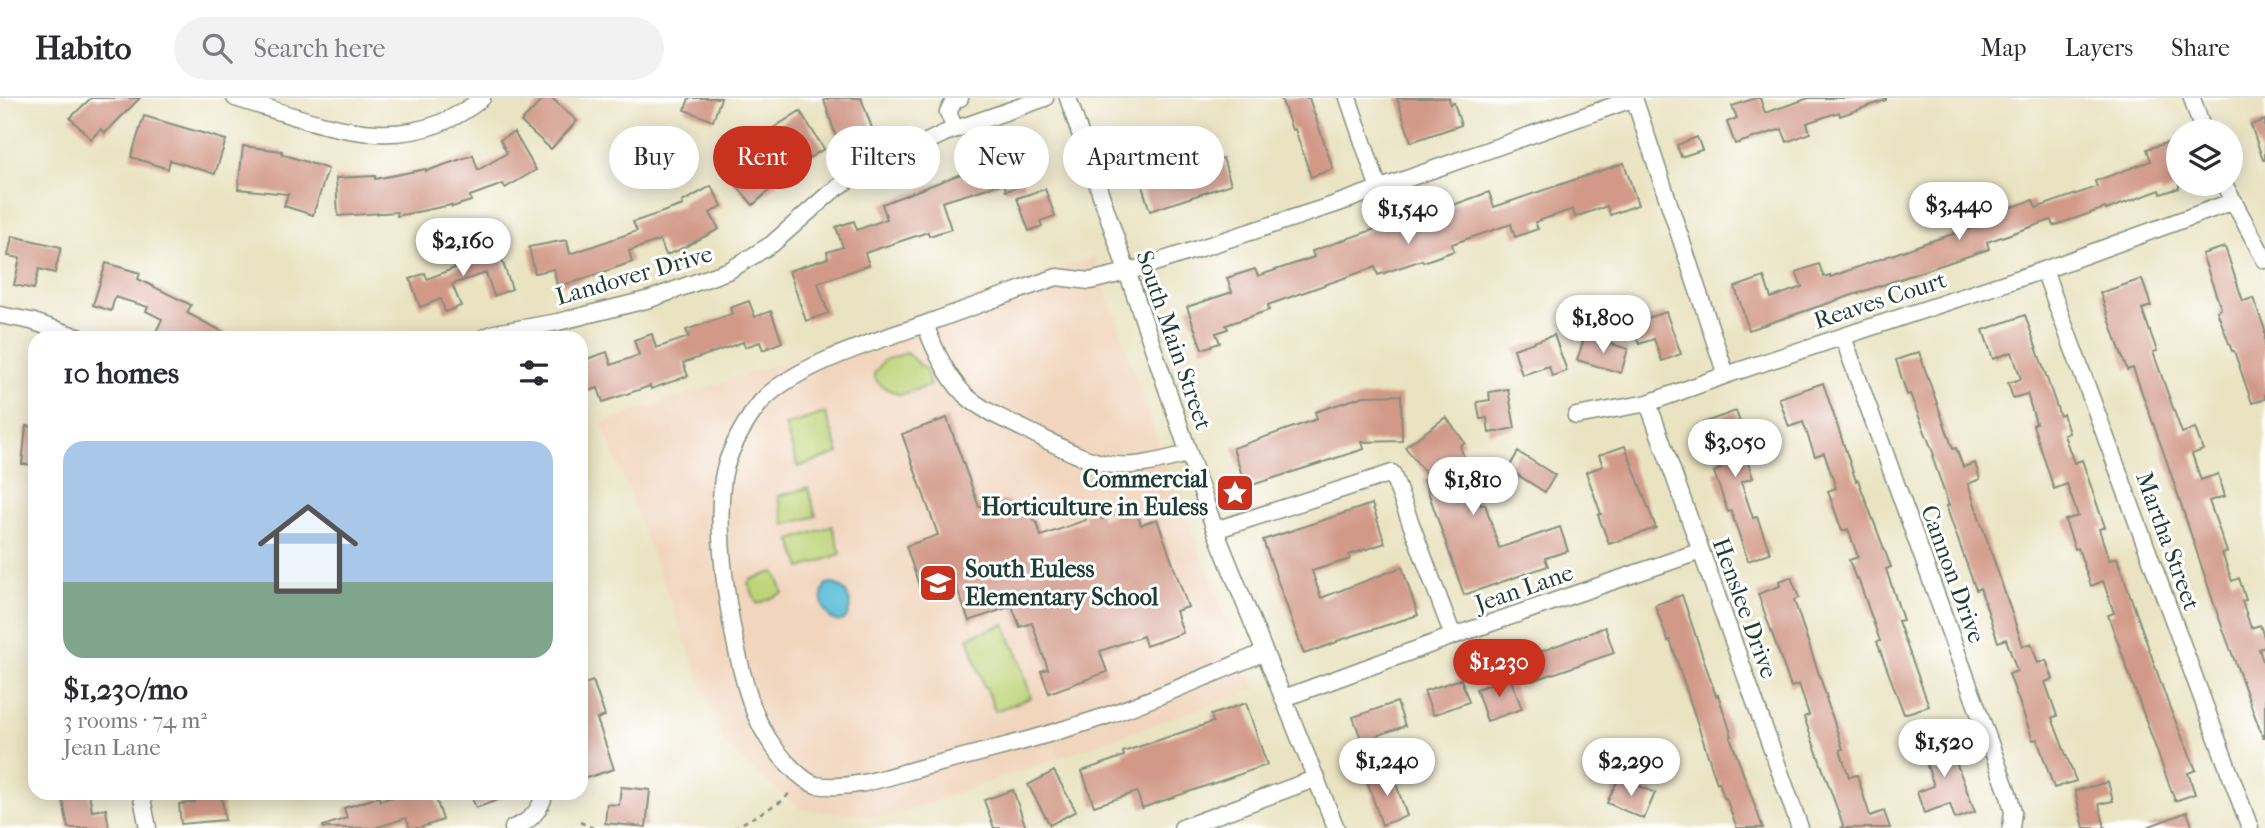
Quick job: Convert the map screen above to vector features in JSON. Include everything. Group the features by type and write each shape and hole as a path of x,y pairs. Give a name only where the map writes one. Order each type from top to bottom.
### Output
{"street":[{"path":"235,98 320,125 352,132 385,133 413,131 439,125 456,117 482,98"},
{"path":"954,127 948,112 955,100 960,98"},
{"name":"Landover Drive","path":"961,126 1002,105 1045,98"},
{"name":"South Main Street","path":"1068,98 1215,530 1336,828"},
{"path":"1348,98 1379,189"},
{"path":"1265,652 1106,716 988,751 874,780 843,786 814,785 805,780 777,753 765,736 747,692 735,646 720,538 723,477 732,451 757,406 773,391 794,377 845,352 1057,276 1090,281 1127,272 1379,189 1634,98 1726,375"},
{"path":"2192,98 2199,119"},
{"name":"Landover Drive","path":"506,331 558,322 650,299 730,270 772,244 831,192 850,179 954,129"},
{"path":"2231,196 2265,260"},
{"name":"Reaves Court","path":"1576,416 1648,403 2044,270 2234,201"},
{"name":"Martha Street","path":"2044,270 2250,828"},
{"path":"0,315 31,321 60,331"},
{"path":"925,324 934,347 963,393 981,407 1052,443 1082,457 1111,465 1146,464 1188,454"},
{"name":"Cannon Drive","path":"1843,337 2009,796 2013,812 2011,828"},
{"name":"Henslee Drive","path":"1648,403 1800,828"},
{"path":"1215,530 1392,473 1453,636"},
{"name":"Jean Lane","path":"1284,698 1453,636 1701,551"},
{"path":"1182,828 1317,778"},
{"path":"142,800 148,828"},
{"path":"513,828 526,823 541,807 543,800"}],"path":[{"path":"734,828 784,800 790,792"},
{"path":"580,822 593,828"}],"shaded area":[{"name":"South Euless Elementary School","path":"1095,257 1170,478 1256,689 888,817 802,810 726,747 602,423"}],"green space":[{"path":"906,353 925,369 930,385 900,395 880,385 874,374 884,360"},
{"path":"825,413 839,453 798,467 785,426"},
{"path":"808,488 816,516 785,525 778,496"},
{"path":"832,526 841,554 801,568 791,540"},
{"path":"774,572 783,593 757,604 748,583 752,579"},
{"path":"1005,624 1016,648 1031,698 995,711 984,687 968,637"}],"water":[{"path":"829,583 841,587 850,603 849,611 840,621 833,620 823,605 823,592 825,585"}],"building":[{"path":"91,98 140,98 105,133 101,129 91,139 70,118"},
{"path":"544,98 552,98 577,121 551,149 521,122"},
{"path":"689,98 721,98 713,121 685,110"},
{"path":"861,98 871,126 832,126 824,100"},
{"path":"1281,98 1309,98 1333,169 1311,177"},
{"path":"1397,98 1449,98 1450,104 1454,103 1461,125 1411,142"},
{"path":"1760,98 1765,113 1809,98 1886,100 1840,116 1839,112 1807,123 1810,133 1787,142 1782,129 1735,144 1727,122 1737,118 1732,106"},
{"path":"800,111 809,126 776,126"},
{"path":"144,116 226,140 215,174 170,160 168,169 131,157"},
{"path":"2265,120 2265,160 2263,160 2251,125"},
{"path":"812,130 824,149 812,156"},
{"path":"514,132 536,170 505,188 503,184 470,196 471,201 452,207 451,205 397,216 397,212 338,216 336,178 375,176 375,179 426,171 473,155 478,170 507,153 500,140"},
{"path":"1697,137 1702,150 1681,157 1677,145"},
{"path":"2166,143 2166,192 2161,194 2160,190 2053,226 2051,220 1987,242 1989,249 1749,330 1735,287 1764,277 1771,298 1802,287 1796,272 1819,264 1824,277 1830,277 1995,221 1992,214 2033,200 2036,208 2097,187 2095,181 2151,161 2147,149"},
{"path":"243,146 282,151 282,154 328,169 313,215 284,206 288,194 238,189"},
{"path":"1224,161 1231,184 1224,186"},
{"path":"1624,163 1638,205 1610,215 1607,206 1575,217 1573,209 1535,222 1538,229 1515,237 1511,224 1452,244 1454,251 1423,262 1422,260 1378,275 1375,267 1268,305 1269,310 1226,325 1228,329 1216,333 1220,343 1202,349 1187,307 1232,292 1227,278 1255,269 1258,276 1314,257 1312,251 1392,223 1393,227 1489,192 1494,207"},
{"path":"954,177 954,189 984,189 942,202 951,229 929,236 928,232 865,253 869,265 818,283 828,313 806,321 789,271 828,258 827,252 843,247 836,227 854,221 857,230 887,219 882,204 922,189 940,189 940,182"},
{"path":"711,186 722,206 710,213 719,229 679,250 666,255 660,240 629,251 632,262 557,286 554,269 535,273 529,247 567,240 570,254 637,231 633,222 683,205 682,202"},
{"path":"739,189 771,189 753,205"},
{"path":"1045,189 1055,216 1040,221 1042,226 1029,231 1017,198"},
{"path":"1143,189 1216,189 1150,211"},
{"path":"12,236 61,247 55,273 39,269 34,289 14,285 20,258 8,256"},
{"path":"496,243 512,289 494,296 486,273 452,284 461,306 445,312 441,299 420,307 410,279 425,273 427,279 468,263 465,254"},
{"path":"2225,247 2243,301 2253,298 2265,330 2265,399 2252,403 2217,311 2221,309 2202,254"},
{"path":"106,263 140,273 138,279 191,305 187,313 222,331 156,331 162,319 146,311 148,307 115,297 111,311 93,305"},
{"path":"2142,279 2151,306 2142,309 2157,351 2153,352 2182,433 2195,428 2203,450 2192,454 2201,480 2218,474 2225,496 2209,501 2227,552 2222,553 2232,581 2239,578 2246,600 2242,601 2251,628 2260,625 2265,640 2265,647 2259,649 2265,667 2265,738 2216,610 2133,368 2127,370 2100,293"},
{"path":"749,301 755,317 771,311 782,342 763,350 760,342 745,347 743,342 683,363 688,376 603,402 598,388 588,392 588,359 607,352 611,365 639,355 634,340 652,334 656,348 689,337 686,330 732,314 730,308"},
{"path":"1666,312 1681,354 1662,361 1654,339 1639,344 1632,323"},
{"path":"2025,315 2060,416 2063,414 2069,433 2064,435 2074,463 2082,460 2105,527 2099,529 2109,560 2117,558 2169,706 2196,770 2188,773 2195,794 2175,801 2108,615 2114,613 2103,581 2091,586 2065,520 2078,516 2067,484 2054,489 2033,425 2036,423 2027,394 2013,398 2008,383 2021,379 2012,352 1993,359 1983,330"},
{"path":"1554,335 1567,371 1552,376 1549,366 1522,375 1514,349"},
{"path":"1585,336 1628,349 1621,373 1577,360"},
{"path":"1919,352 1953,449 1956,448 1963,467 1975,463 1980,479 1968,484 2023,646 2031,643 2038,663 2046,660 2053,679 2045,682 2057,716 2052,718 2076,781 2054,788 2037,739 2033,740 2009,674 2017,671 2006,639 1998,642 1980,588 1976,590 1946,506 1949,506 1932,456 1934,455 1910,394 1907,395 1896,360"},
{"path":"1823,383 1856,481 1858,480 1891,567 1886,569 1903,620 1898,621 1929,706 1904,714 1877,642 1880,641 1858,578 1856,579 1849,560 1858,557 1848,529 1842,531 1828,491 1836,488 1824,453 1815,456 1803,422 1789,427 1779,398"},
{"path":"1508,389 1515,428 1489,433 1487,418 1480,419 1477,402 1490,400 1489,392"},
{"path":"1401,395 1402,441 1362,442 1364,449 1246,487 1233,448 1317,419 1315,412 1364,396"},
{"path":"1736,411 1748,446 1743,448 1753,478 1741,482 1753,518 1757,517 1770,553 1748,561 1714,472 1721,469 1709,436 1701,439 1697,425"},
{"path":"1446,417 1465,443 1460,446 1481,505 1485,504 1499,548 1560,527 1568,551 1545,558 1548,566 1464,595 1424,480 1429,478 1405,447"},
{"path":"947,418 979,507 991,502 1005,501 1018,505 1037,523 1041,536 1086,520 1084,514 1098,509 1102,519 1135,508 1141,525 1157,519 1188,607 1176,611 1183,633 1146,646 1143,636 1100,651 1107,672 1049,693 1041,671 1048,669 1032,623 1020,627 1012,606 969,621 953,577 920,588 906,546 938,535 902,434"},
{"path":"26,426 28,426 28,464 22,464"},
{"path":"1625,446 1656,528 1609,544 1586,472 1603,466 1599,455"},
{"path":"1518,452 1555,475 1545,492 1508,469"},
{"path":"1372,504 1385,543 1349,555 1350,559 1312,571 1321,598 1402,567 1418,615 1304,654 1263,540"},
{"path":"1791,577 1799,598 1794,600 1843,749 1840,750 1849,777 1857,775 1870,816 1884,811 1890,828 1841,828 1843,825 1804,717 1809,715 1799,684 1791,687 1758,594 1780,586 1779,581"},
{"path":"1682,595 1763,828 1737,828 1719,782 1717,783 1670,640 1668,641 1655,605"},
{"path":"1605,627 1614,653 1532,681 1524,658"},
{"path":"1510,677 1522,709 1487,721 1476,689"},
{"path":"1461,679 1469,702 1433,715 1424,691"},
{"path":"593,681 605,716 597,719 614,769 588,777 588,683"},
{"path":"1397,702 1405,726 1362,741 1353,717"},
{"path":"1246,703 1267,765 1142,808 1137,792 1094,806 1082,771 1124,756 1123,752 1213,722 1211,715"},
{"path":"1945,733 1975,812 1955,819 1950,804 1924,813 1917,792 1934,786 1919,742"},
{"path":"1054,771 1076,811 1050,825 1028,785"},
{"path":"1392,772 1407,816 1382,825 1367,781"},
{"path":"1619,777 1655,793 1644,819 1607,803"},
{"path":"2108,782 2113,801 2099,804 2105,828 2084,828 2075,791"},
{"path":"621,787 650,790 646,827 605,823 607,804 619,805"},
{"path":"1013,790 1026,828 994,828 984,800"},
{"path":"63,800 90,800 92,811 106,809 109,828 68,828"},
{"path":"222,800 225,820 181,824 179,804"},
{"path":"369,800 436,800 443,820 419,828 410,828 406,818 375,828 323,828 347,818 344,808"},
{"path":"473,800 498,800 476,808"},
{"path":"2187,812 2193,828 2147,828 2147,827"}],"place":[{"name":"Commercial Horticulture in Euless","path":"1235,493"},
{"name":"South Euless Elementary School","path":"938,583"}]}
